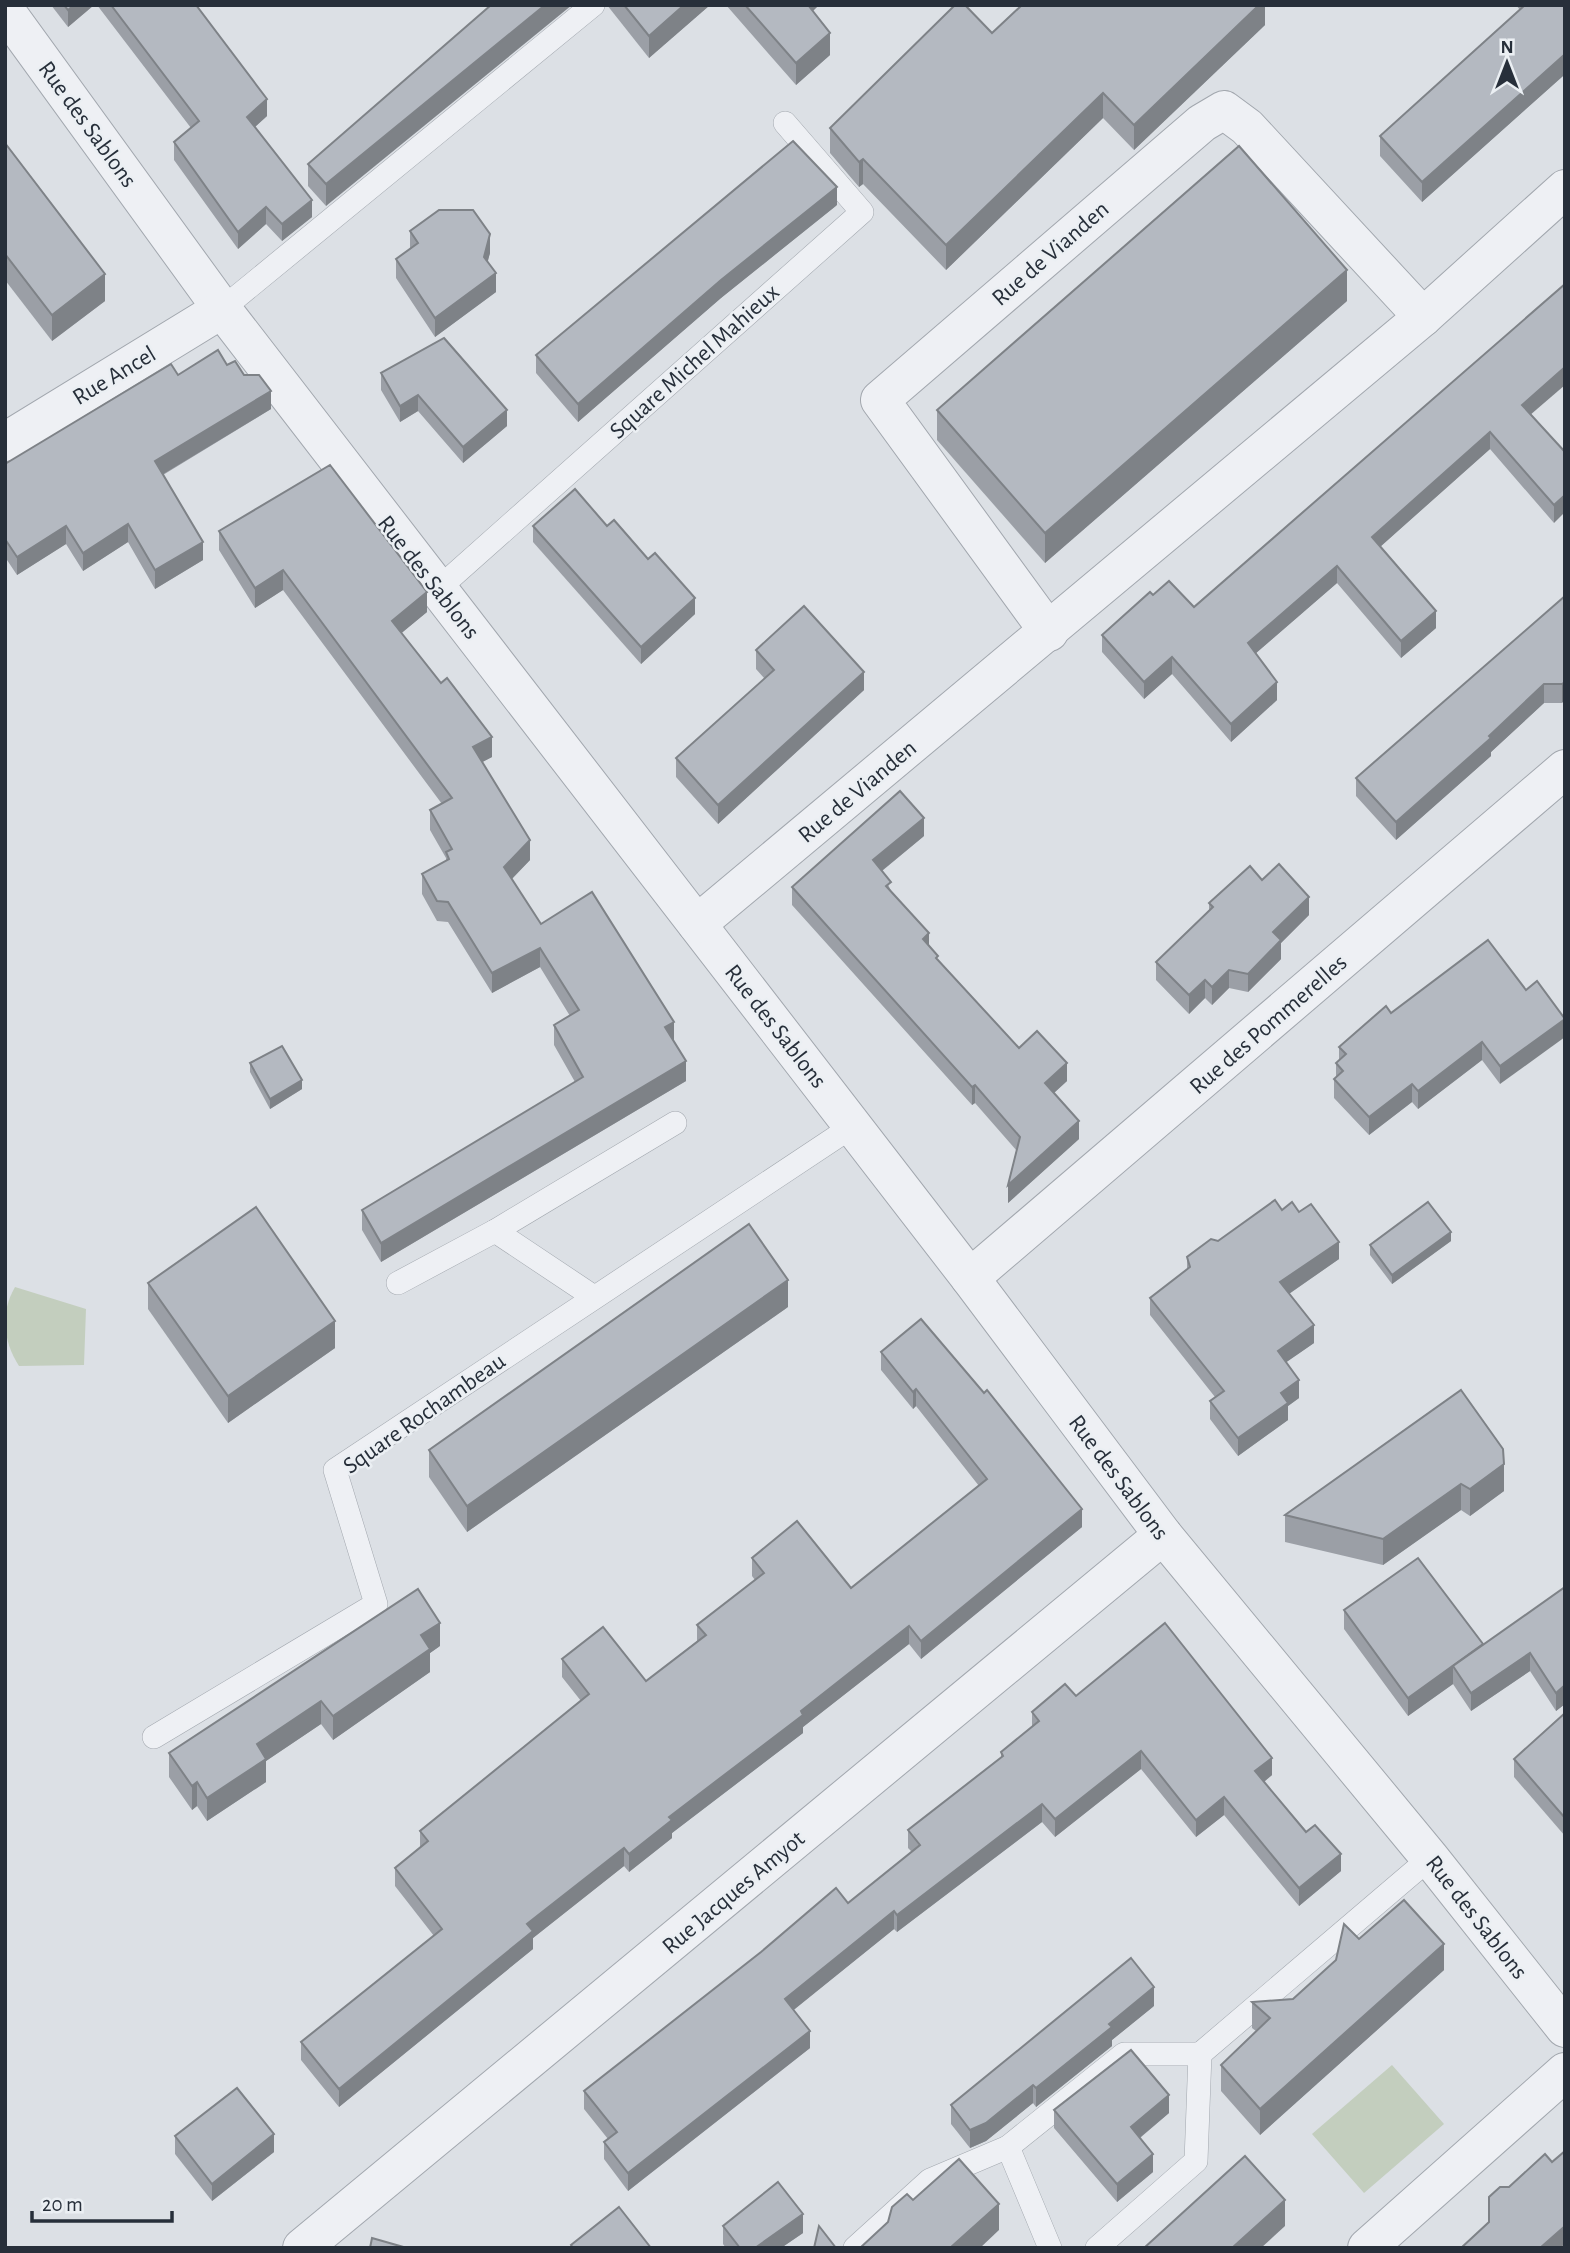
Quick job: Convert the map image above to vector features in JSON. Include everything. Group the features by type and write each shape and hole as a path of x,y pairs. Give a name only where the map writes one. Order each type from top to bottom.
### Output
{"street":[{"name":"Rue des Sablons","path":"5,10 222,309 970,1278 1163,1535 1430,1858 1565,2028"},
{"name":"Rue de Vianden","path":"1049,632 880,400 1202,123 1224,110 1247,127 1423,317"},
{"name":"Rue de Vianden","path":"697,923 1049,632 1423,317 1565,189"},
{"name":"Rue Ancel","path":"5,442 222,309"},
{"name":"Rue des Pommerelles","path":"970,1278 1565,769"},
{"name":"Rue Jacques Amyot","path":"302,2248 1163,1535"},
{"path":"1367,2248 1565,2072"}],"lane":[{"path":"222,309 593,5"},
{"name":"Square Michel Mahieux","path":"438,589 862,212 785,123"},
{"path":"398,1283 495,1231 675,1123"},
{"name":"Square Rochambeau","path":"154,1737 376,1604 335,1470 853,1126"},
{"path":"495,1231 594,1297"},
{"path":"855,2248 930,2180 1008,2147 1124,2054 1200,2054 1430,1858"},
{"path":"1097,2248 1196,2161 1200,2054"},
{"path":"1008,2147 1050,2248"}],"green space":[{"path":"15,1287 86,1309 84,1365 19,1366 5,1327 7,1307"},
{"path":"1392,2065 1444,2124 1364,2193 1312,2134"}],"building":[{"path":"111,5 196,5 267,99 247,117 312,200 282,224 266,207 238,232 174,142 199,121"},
{"path":"491,5 545,5 326,184 308,164"},
{"path":"624,5 684,5 649,36"},
{"path":"745,5 808,5 830,33 796,63"},
{"path":"955,5 965,5 992,33 1022,5 1259,5 1134,125 1103,93 946,245 863,159 859,162 830,128"},
{"path":"1525,5 1565,5 1565,58 1563,56 1422,182 1380,136"},
{"path":"793,141 837,187 721,280 578,404 536,355"},
{"path":"5,143 105,274 52,315 5,254"},
{"path":"1239,146 1347,270 1045,533 937,410"},
{"path":"439,210 473,210 490,234 484,257 496,273 435,318 396,259 418,243 410,231"},
{"path":"1565,284 1565,367 1522,405 1565,452 1565,495 1554,505 1490,432 1372,537 1436,611 1401,641 1337,566 1248,643 1277,682 1231,724 1172,657 1144,682 1102,635 1150,592 1153,595 1169,581 1194,607"},
{"path":"444,338 507,410 463,447 418,395 400,406 381,373"},
{"path":"218,350 227,365 235,361 244,375 259,375 271,391 155,461 203,542 155,570 128,524 83,553 66,526 17,557 5,539 5,464 171,364 178,375"},
{"path":"330,465 427,592 392,621 441,683 447,678 492,737 473,747 530,840 504,867 541,924 592,892 674,1022 665,1027 686,1061 381,1243 362,1210 583,1077 554,1025 579,1010 540,948 492,973 448,902 437,901 422,874 449,859 446,852 452,849 430,810 452,798 283,570 255,588 219,531"},
{"path":"575,489 607,526 614,520 648,559 655,553 695,598 641,647 533,526"},
{"path":"1565,596 1565,682 1544,684 1489,736 1491,738 1396,822 1356,778"},
{"path":"804,606 864,672 718,805 676,758 774,670 756,650"},
{"path":"900,791 924,818 873,860 891,882 886,886 929,933 923,939 938,956 936,958 1019,1048 1037,1031 1067,1063 1045,1083 1079,1121 1008,1185 1020,1137 792,887"},
{"path":"1279,864 1309,897 1273,932 1281,940 1248,974 1229,970 1212,987 1205,980 1189,995 1156,962 1213,907 1209,903 1250,866 1262,880"},
{"path":"1488,940 1526,990 1537,981 1565,1019 1500,1066 1482,1042 1418,1091 1412,1084 1369,1117 1334,1079 1343,1071 1336,1063 1346,1054 1339,1047 1386,1006 1391,1013"},
{"path":"282,1046 302,1080 270,1099 250,1063"},
{"path":"1275,1200 1282,1210 1292,1202 1299,1212 1311,1204 1339,1242 1280,1282 1314,1325 1278,1351 1299,1380 1281,1393 1288,1403 1238,1438 1210,1401 1224,1391 1150,1298 1190,1267 1187,1257 1211,1239 1218,1241"},
{"path":"1428,1202 1451,1232 1392,1275 1370,1245"},
{"path":"256,1207 335,1321 228,1396 148,1283"},
{"path":"749,1224 788,1280 467,1506 429,1450"},
{"path":"921,1319 984,1393 987,1390 1082,1509 921,1641 909,1626 801,1711 803,1715 669,1817 672,1820 629,1854 624,1848 527,1924 533,1931 339,2089 301,2042 442,1929 395,1868 428,1841 420,1831 589,1694 562,1659 603,1627 646,1681 706,1635 697,1625 764,1573 752,1558 797,1521 851,1588 987,1479 916,1389 913,1392 881,1352"},
{"path":"1461,1390 1503,1449 1504,1464 1470,1489 1461,1484 1383,1539 1285,1515"},
{"path":"1418,1558 1483,1644 1408,1698 1344,1610"},
{"path":"1565,1587 1565,1685 1556,1693 1530,1653 1471,1693 1453,1666"},
{"path":"418,1589 440,1623 421,1635 430,1649 333,1716 321,1701 257,1744 266,1759 207,1798 197,1782 192,1786 169,1753"},
{"path":"1165,1623 1272,1758 1255,1771 1306,1832 1315,1825 1341,1854 1299,1888 1224,1797 1196,1820 1141,1751 1055,1819 1042,1804 897,1915 894,1911 785,1999 810,2031 628,2173 604,2142 617,2132 584,2091 761,1952 836,1888 848,1903 920,1845 908,1830 1003,1756 1001,1752 1039,1721 1032,1712 1065,1684 1076,1696"},
{"path":"1565,1713 1565,1818 1514,1759"},
{"path":"1404,1900 1444,1944 1260,2109 1221,2065 1270,2018 1252,2002 1293,1999 1336,1960 1344,1924 1359,1939"},
{"path":"1131,1958 1154,1987 1109,2024 1112,2027 1036,2088 1033,2085 986,2123 970,2130 951,2105"},
{"path":"1131,2050 1169,2095 1131,2127 1153,2154 1117,2184 1054,2110"},
{"path":"237,2088 274,2134 212,2184 175,2136"},
{"path":"1565,2151 1565,2226 1540,2248 1461,2248 1489,2222 1489,2197 1500,2187 1509,2187 1545,2154 1552,2162"},
{"path":"1245,2156 1285,2200 1232,2248 1144,2248"},
{"path":"959,2159 999,2204 950,2248 860,2248 888,2222 892,2207 907,2194 913,2200"},
{"path":"778,2182 803,2214 755,2248 740,2248 723,2226"},
{"path":"619,2207 651,2248 573,2248 571,2245"},
{"path":"819,2226 836,2248 814,2248"},
{"path":"372,2238 407,2248 370,2248"}]}
